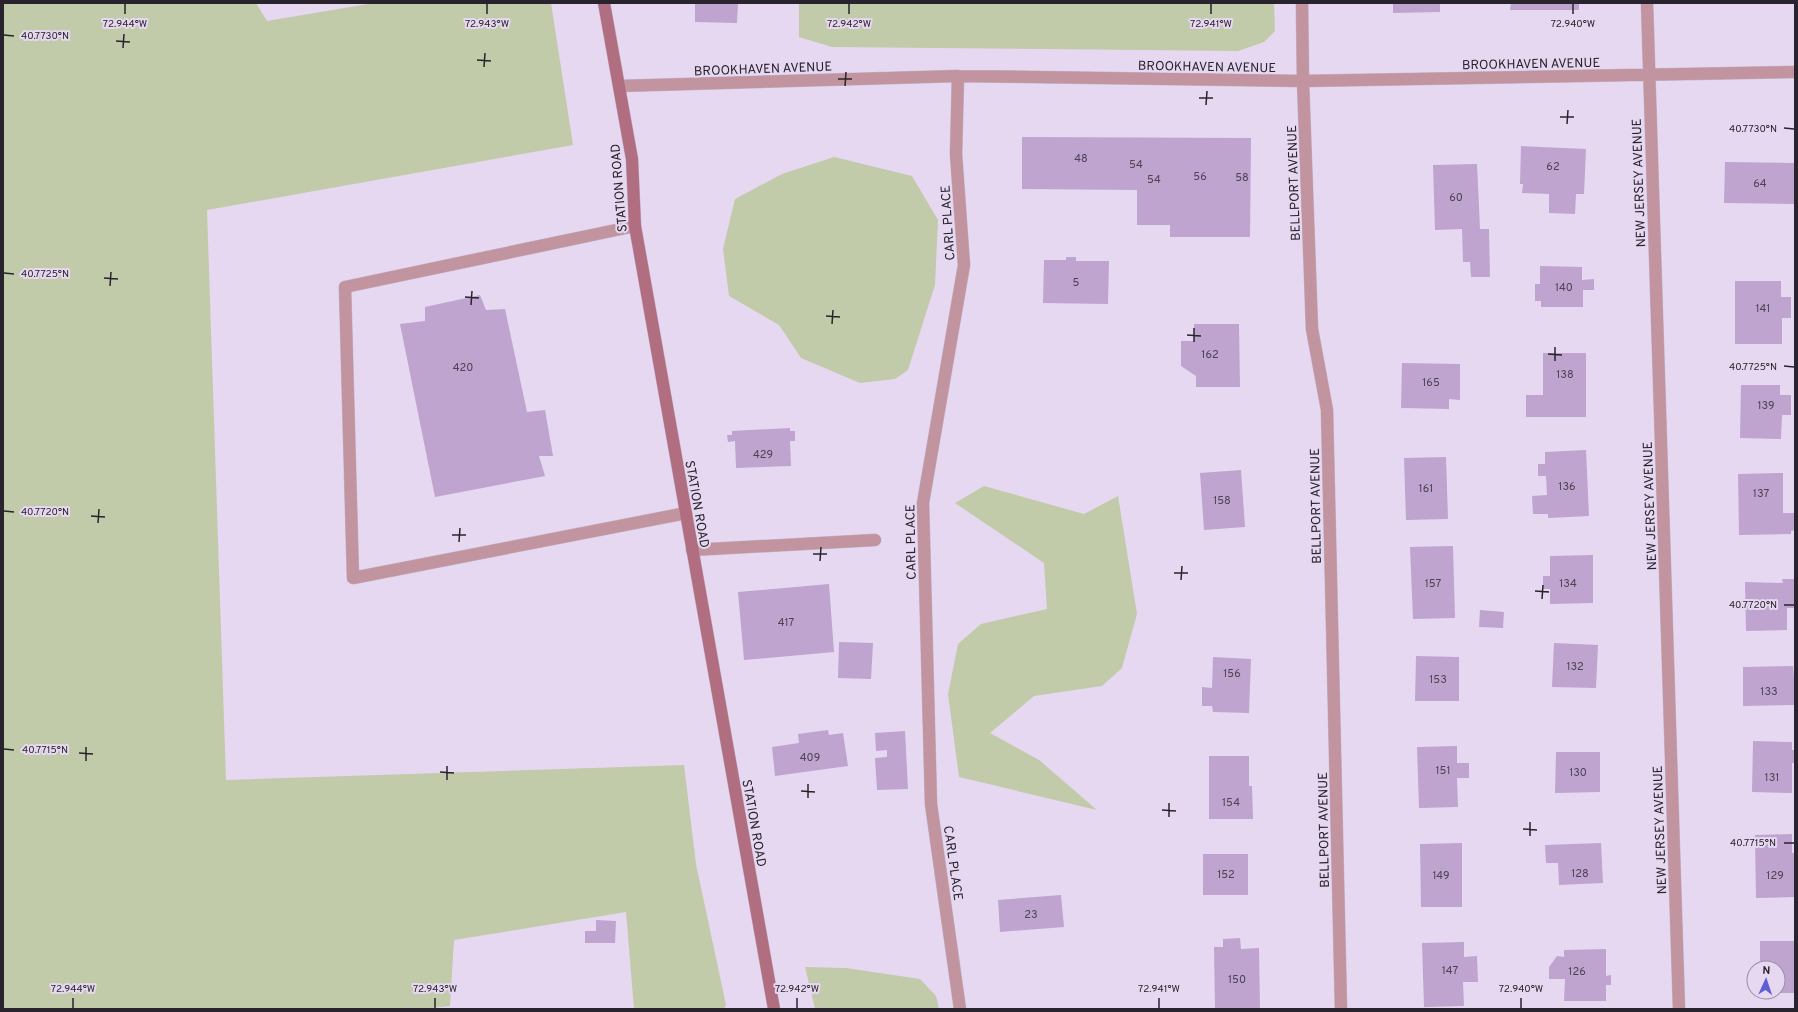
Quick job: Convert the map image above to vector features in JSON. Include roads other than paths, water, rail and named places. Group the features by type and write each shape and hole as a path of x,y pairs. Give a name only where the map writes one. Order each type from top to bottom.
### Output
{"main road":[{"name":"STATION ROAD","path":"604,3 632,159 634,226 774,1009"}],"street":[{"name":"BELLPORT AVENUE","path":"1302,3 1303,81 1312,329 1327,410 1341,1009"},
{"name":"NEW JERSEY AVENUE","path":"1647,3 1648,75 1679,1009"},
{"name":"BROOKHAVEN AVENUE","path":"619,86 958,76 1303,81 1795,72"},
{"name":"CARL PLACE","path":"958,76 956,154 964,265 923,503 932,804 960,1009"},
{"path":"634,226 345,287 353,578 686,513"},
{"path":"692,550 876,540"}]}
